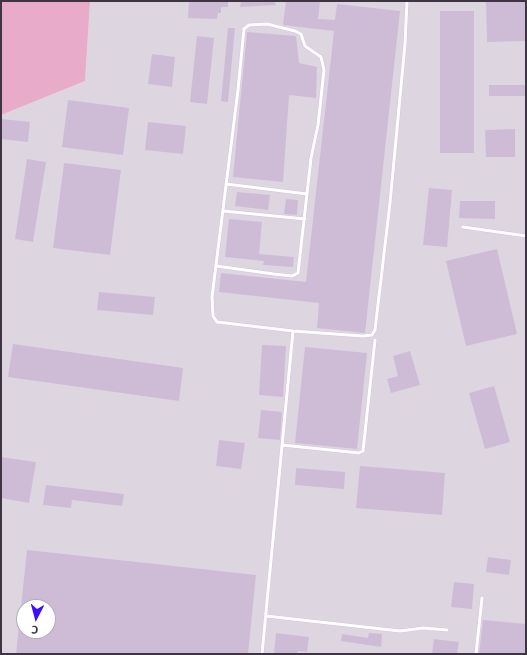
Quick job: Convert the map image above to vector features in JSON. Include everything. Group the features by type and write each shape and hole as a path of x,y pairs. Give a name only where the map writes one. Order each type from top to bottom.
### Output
{"lane":[{"path":"216,266 292,276 298,273 324,70 321,57 305,46 301,34 267,24 249,25 244,29 212,297 213,316 217,322 293,331 363,336 372,335 375,330 392,181 405,44 407,1"},
{"path":"226,184 307,194"},
{"path":"223,211 305,220"},
{"path":"463,227 526,236"},
{"path":"262,654 293,331"},
{"path":"282,445 359,453 363,451 375,340"},
{"path":"476,654 482,598"},
{"path":"266,616 400,631 423,628 447,630"}],"shaded area":[{"path":"1,1 90,1 85,81 1,115"},
{"path":"90,1 526,1 526,654 1,654 1,115 85,81"}],"building":[{"path":"189,1 228,1 228,7 221,7 221,13 218,13 217,19 188,18"},
{"path":"241,1 274,1 276,5 240,7"},
{"path":"286,1 320,1 318,19 335,20 337,4 400,11 365,333 317,328 319,303 219,292 221,273 306,282 334,31 283,25"},
{"path":"486,1 526,1 526,41 487,42"},
{"path":"440,11 474,11 474,153 440,153"},
{"path":"228,28 235,28 228,102 221,101"},
{"path":"247,32 296,36 299,63 317,67 316,98 289,95 283,182 233,177"},
{"path":"197,36 214,38 207,104 190,102"},
{"path":"152,54 175,57 172,87 148,84"},
{"path":"489,85 526,85 526,96 489,96"},
{"path":"68,100 129,108 123,155 62,147"},
{"path":"2,119 30,122 28,142 1,139"},
{"path":"148,122 186,126 183,154 145,150"},
{"path":"515,129 515,157 486,157 485,130"},
{"path":"27,159 46,162 33,242 15,239"},
{"path":"64,163 121,170 110,255 53,248"},
{"path":"429,188 452,190 447,247 423,245"},
{"path":"237,192 270,195 268,210 235,206"},
{"path":"286,199 298,200 297,215 284,214"},
{"path":"460,201 495,201 495,219 459,218"},
{"path":"229,219 262,222 259,254 294,257 293,267 263,265 264,261 225,257"},
{"path":"497,249 517,334 466,346 446,261"},
{"path":"99,292 155,297 153,315 97,310"},
{"path":"13,344 183,368 179,401 8,377"},
{"path":"262,345 286,346 283,397 259,395"},
{"path":"305,347 367,353 357,449 295,443"},
{"path":"410,351 420,385 391,393 387,379 398,376 393,356"},
{"path":"494,386 510,442 485,449 469,393"},
{"path":"261,410 282,412 280,440 258,438"},
{"path":"219,440 245,443 241,469 216,466"},
{"path":"1,457 36,462 29,503 1,498"},
{"path":"360,466 445,473 442,515 356,508"},
{"path":"296,468 345,472 344,489 295,485"},
{"path":"46,485 124,494 122,506 72,500 71,508 43,505"},
{"path":"27,550 256,575 248,654 16,654 18,639 56,639 56,599 22,599"},
{"path":"488,557 511,560 509,575 486,572"},
{"path":"454,582 474,584 472,609 451,607"},
{"path":"483,620 526,624 526,654 479,654"},
{"path":"276,633 309,637 307,652 298,651 297,654 274,654"},
{"path":"369,633 382,634 381,647 341,641 342,634 368,638"},
{"path":"434,639 459,642 457,654 432,654"}]}
